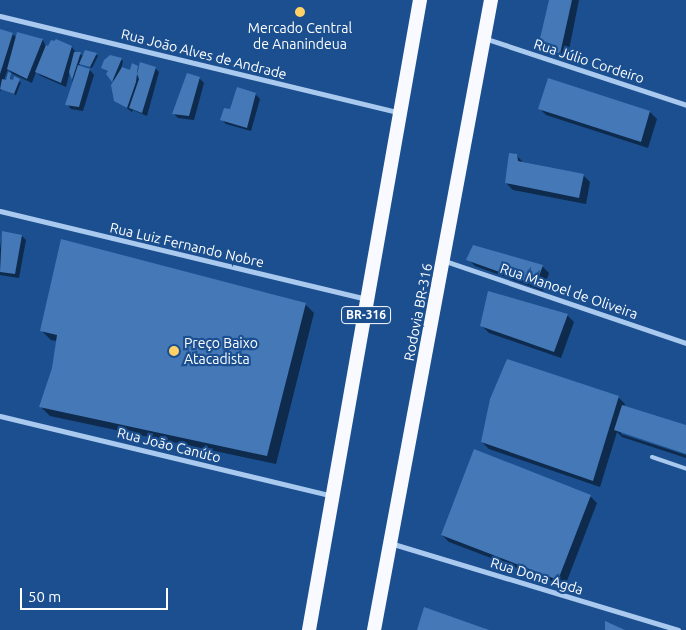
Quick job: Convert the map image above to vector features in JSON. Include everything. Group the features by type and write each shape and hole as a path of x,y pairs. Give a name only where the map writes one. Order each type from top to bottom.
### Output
{"highway":[{"name":"BR-316","path":"309,630 402,113 420,0"},
{"name":"Rodovia BR-316","path":"374,630 492,0"}],"street":[{"name":"Rua João Alves de Andrade","path":"0,16 402,113"},
{"name":"Rua Júlio Cordeiro","path":"484,38 686,105"},
{"name":"Rua Luiz Fernando Nobre","path":"0,211 369,300"},
{"name":"Rua Manoel de Oliveira","path":"444,261 686,343"},
{"name":"Rua João Canúto","path":"0,416 333,497"},
{"name":"Rua Dona Agda","path":"390,543 678,630"}],"lane":[{"path":"652,457 686,469"}],"building":[{"path":"549,0 572,0 560,54 538,47"},
{"path":"0,29 13,33 0,74"},
{"path":"17,32 43,39 27,79 7,69"},
{"path":"56,39 72,46 61,83 35,72 46,45 48,46 51,40 54,41"},
{"path":"85,50 97,53 90,67 79,64"},
{"path":"74,52 81,52 72,80 69,72"},
{"path":"110,55 122,58 112,82 106,74 108,71 101,68 104,60"},
{"path":"140,62 156,67 142,113 129,108 139,79 137,74"},
{"path":"132,63 138,66 136,82 127,108 114,101 111,85 122,67 130,70"},
{"path":"78,65 90,69 79,107 65,105"},
{"path":"8,72 11,73 10,79 13,80 14,76 20,79 14,94 0,89 2,79 6,80"},
{"path":"187,73 200,77 189,116 172,114"},
{"path":"548,78 650,111 641,142 538,109"},
{"path":"237,87 256,93 247,128 220,120 224,108 230,109"},
{"path":"509,153 517,154 518,161 584,174 579,198 505,183"},
{"path":"2,231 22,235 15,274 0,272"},
{"name":"Preço Baixo Atacadista","path":"61,239 306,303 267,456 39,407 52,368 57,335 40,331"},
{"path":"473,245 543,265 536,285 466,260"},
{"path":"488,291 568,314 554,352 480,326"},
{"path":"507,359 619,396 593,481 481,442 490,399"},
{"path":"622,405 686,425 686,454 614,430"},
{"path":"474,449 591,495 558,580 441,535"},
{"path":"424,607 489,630 417,630"},
{"path":"605,621 625,630 605,630"}],"place":[{"name":"Mercado Central de Ananindeua","path":"300,12"},
{"name":"Preço Baixo Atacadista","path":"174,351"}]}
